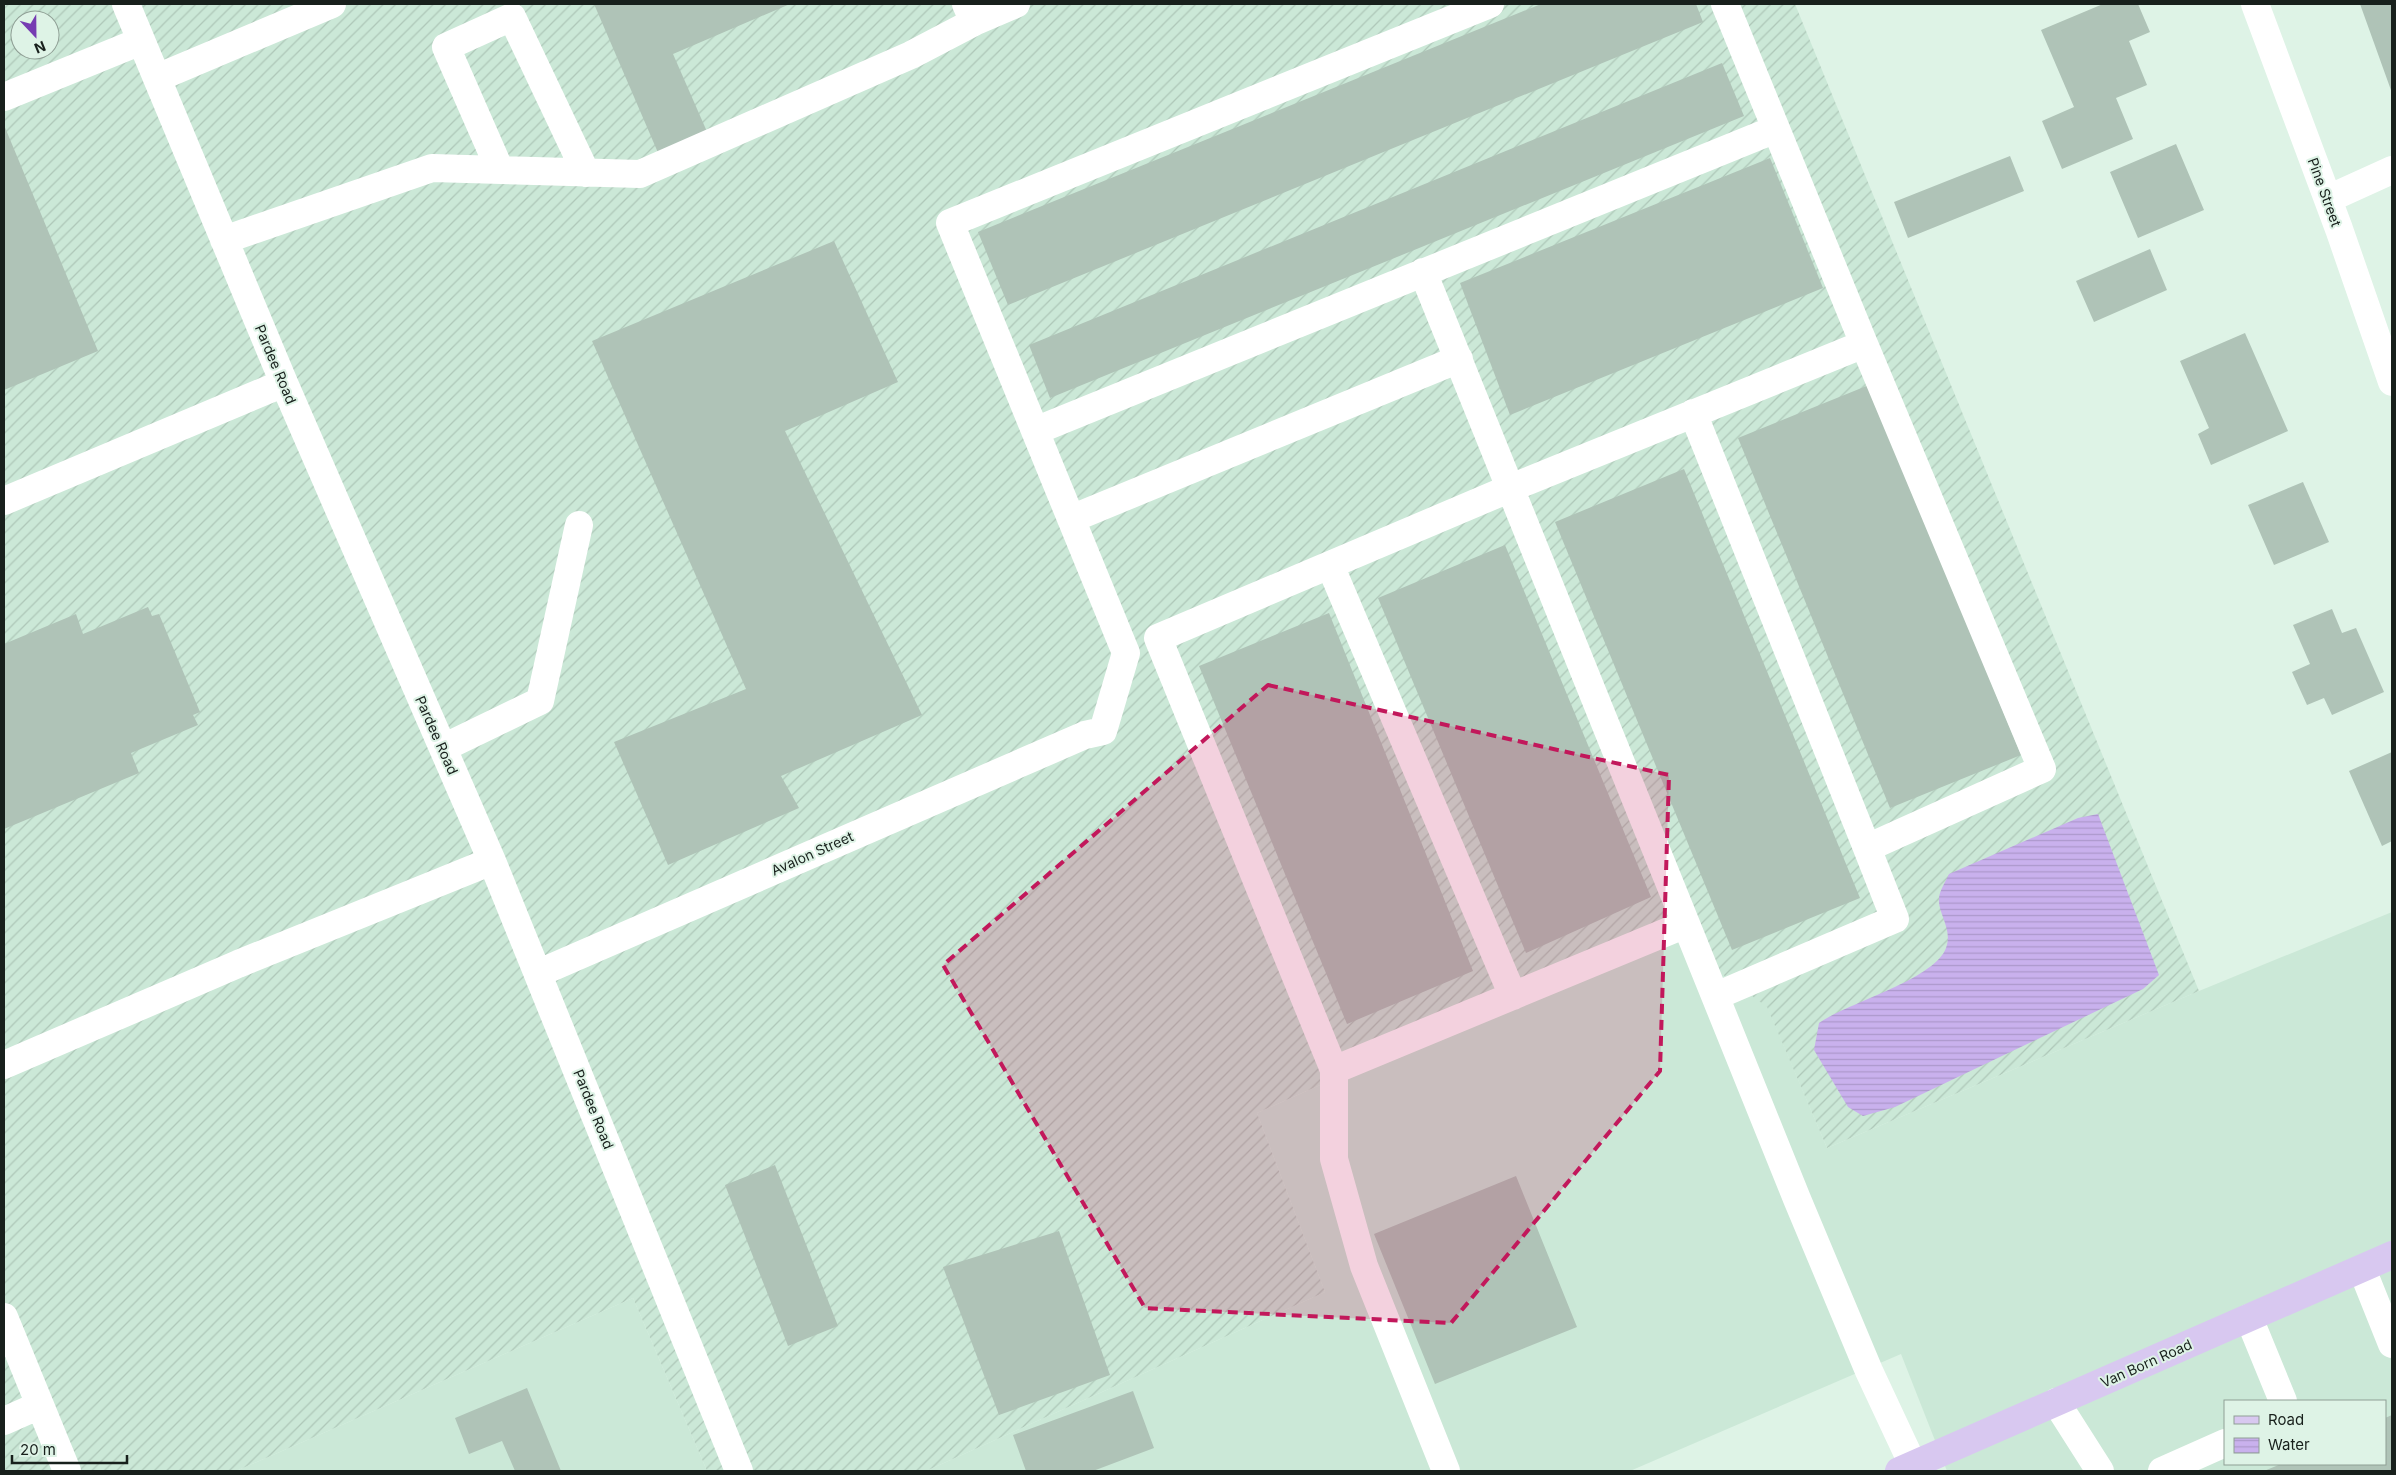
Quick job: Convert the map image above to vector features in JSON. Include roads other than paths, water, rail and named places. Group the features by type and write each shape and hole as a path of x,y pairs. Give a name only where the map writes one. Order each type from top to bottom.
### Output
{"main road":[{"name":"Van Born Road","path":"1920,1466 2056,1402 2392,1255"}],"street":[{"name":"Pardee Road","path":"126,4 284,384 539,972 739,1471"},
{"path":"157,78 332,4"},
{"path":"224,240 432,168 640,174 911,55 970,13 1016,4"},
{"path":"1459,359 1071,519 950,223 1490,4"},
{"path":"1725,4 1864,344 2042,769 1867,848"},
{"name":"Pine Street","path":"2255,4 2328,199 2392,382"},
{"path":"500,170 446,47 512,17 586,173"},
{"path":"4,97 142,41"},
{"path":"1035,431 1776,129"},
{"path":"2328,199 2392,170"},
{"path":"1423,272 1865,1362 1920,1466"},
{"path":"1446,1471 1364,1266 1334,1159 1334,1070 1158,638 1511,488 1864,344"},
{"path":"4,501 284,384"},
{"path":"1693,413 1895,918 1716,996"},
{"name":"Avalon Street","path":"539,972 1085,734 1103,731 1126,653 1071,519"},
{"path":"443,748 540,701 579,525"},
{"path":"1330,565 1513,996"},
{"path":"4,1065 238,964 492,861"},
{"path":"1334,1070 1686,924"},
{"path":"2362,1268 2392,1344"},
{"path":"4,1317 67,1471"},
{"path":"2249,1318 2283,1400"},
{"path":"2056,1402 2100,1471"},
{"path":"4,1421 40,1405"},
{"path":"2162,1471 2224,1443"}],"water":[{"path":"2098,814 2159,975 2143,989 1895,1107 1863,1116 1848,1107 1814,1050 1819,1023 1908,980 1938,960 1948,941 1947,928 1939,905 1939,896 1949,874 2078,818"}]}
